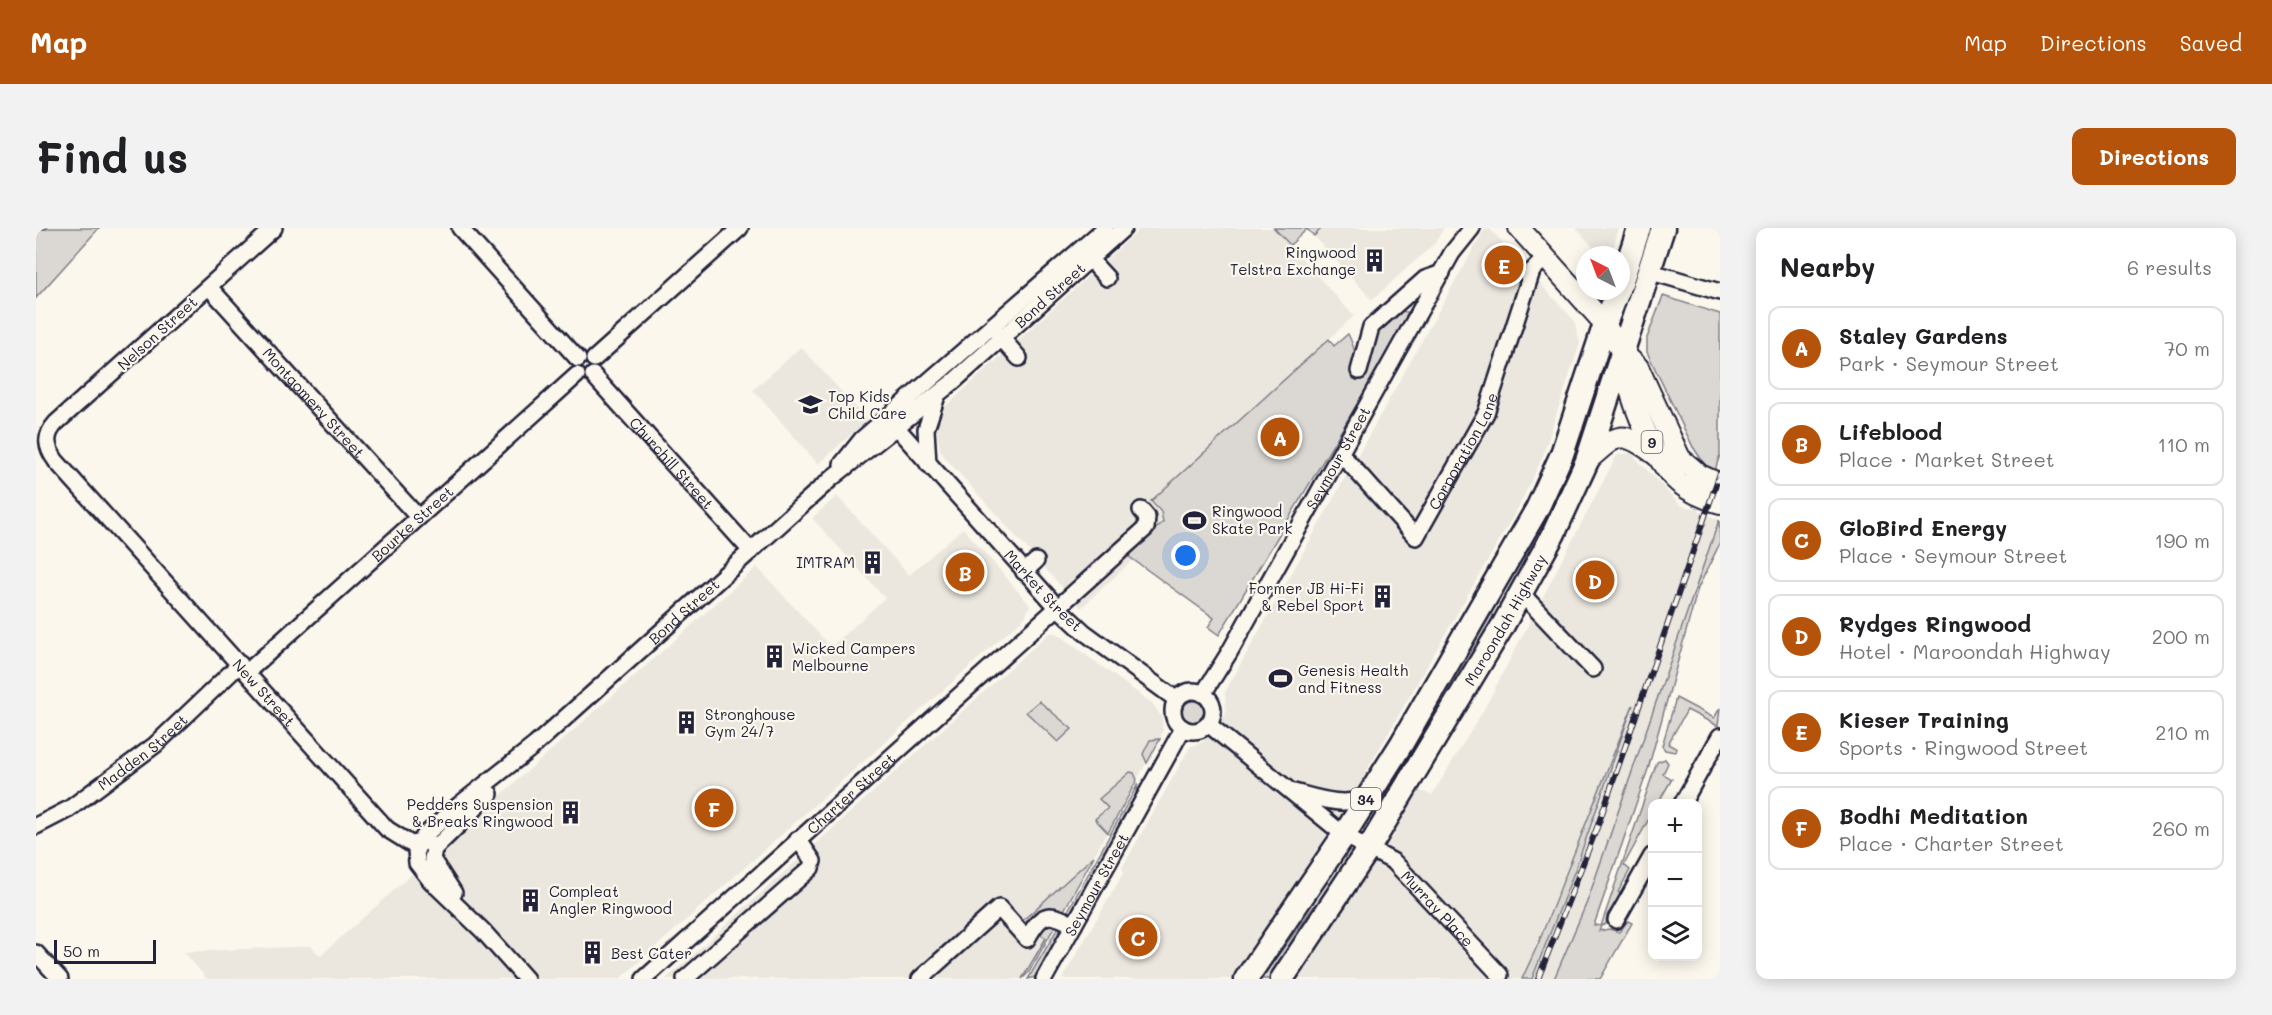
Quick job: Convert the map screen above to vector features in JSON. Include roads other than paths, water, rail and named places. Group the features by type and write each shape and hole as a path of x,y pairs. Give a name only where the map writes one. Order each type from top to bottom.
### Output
{"highway":[{"path":"1630,256 1639,228"},
{"name":"Maroondah Highway","path":"1282,979 1369,848 1521,593 1553,535 1587,461 1663,228"},
{"name":"Maroondah Highway","path":"1246,979 1344,836 1414,723 1552,480 1614,300"},
{"path":"1277,933 1301,917 1344,857 1354,850 1369,848"}],"main road":[{"path":"1519,228 1605,324"},
{"name":"9","path":"1605,324 1621,351 1638,367 1680,458 1696,472 1720,484"},
{"name":"9","path":"1621,351 1629,391 1658,457 1683,486 1720,503"},
{"path":"1587,461 1613,440 1625,437 1635,440 1658,457"}],"street":[{"name":"Nelson Street","path":"47,442 51,429 61,418 274,228"},
{"path":"460,228 578,359"},
{"path":"594,359 740,228"},
{"name":"Bond Street","path":"1085,254 1105,228"},
{"name":"Bond Street","path":"419,843 459,804 535,745 892,423 1085,254 1125,228"},
{"name":"Seymour Street","path":"1203,694 1229,653 1442,273 1462,228"},
{"name":"Seymour Street","path":"1452,254 1472,228"},
{"path":"1085,254 1107,278"},
{"name":"Corporation Lane","path":"1341,454 1416,537 1486,413 1532,271 1545,258"},
{"path":"1648,272 1720,292"},
{"path":"1359,371 1366,335 1371,327 1425,279 1442,273"},
{"name":"Montgomery Street","path":"209,286 418,517"},
{"path":"997,333 1019,358"},
{"name":"Bond Street","path":"892,423 936,396 997,333"},
{"path":"586,356 594,359 597,368 593,375 585,379 577,375 574,367 578,359 586,356"},
{"name":"Bourke Street","path":"244,668 577,375"},
{"name":"Churchill Street","path":"593,375 751,550"},
{"path":"928,464 926,429 936,396"},
{"name":"Market Street","path":"892,423 1057,607 1084,632 1177,700"},
{"name":"New Street","path":"47,442 56,461 387,829 411,844 419,843"},
{"name":"Charter Street","path":"644,979 1146,528 1147,517 1141,510"},
{"path":"1024,572 1036,561"},
{"path":"1521,593 1593,669"},
{"name":"Madden Street","path":"36,826 69,809 155,745 244,668"},
{"path":"1186,693 1203,694 1213,708 1208,724 1199,730 1183,728 1175,718 1177,700 1186,693"},
{"path":"1208,724 1344,836"},
{"name":"Seymour Street","path":"1044,979 1183,728"},
{"path":"1685,799 1720,736"},
{"name":"Bond Street","path":"433,854 535,745"},
{"path":"1289,791 1337,801 1361,800 1367,796"},
{"path":"490,794 436,837 419,843 416,850 417,863 430,880 483,931 526,979"},
{"name":"Murray Place","path":"1344,836 1399,866 1500,975"},
{"path":"685,979 811,868 813,861 798,839"},
{"path":"419,843 433,854 439,873 483,931"},
{"path":"1616,920 1648,865"},
{"path":"920,979 999,908 1027,939 1038,921 1048,915 1056,916 1074,925"},
{"path":"36,953 60,979"}],"waterway":[{"path":"36,228 46,228"}],"railway":[{"path":"1538,979 1598,825 1720,473"}],"place":[{"name":"Ringwood Telstra Exchange","path":"1374,261"},
{"name":"Kieser Training","path":"1504,265"},
{"name":"Top Kids Child Care","path":"810,405"},
{"name":"Staley Gardens","path":"1280,437"},
{"name":"Ringwood Skate Park","path":"1194,520"},
{"name":"IMTRAM","path":"873,562"},
{"name":"Lifeblood","path":"965,572"},
{"name":"Rydges Ringwood","path":"1595,580"},
{"name":"Former JB Hi-Fi & Rebel Sport","path":"1382,597"},
{"name":"Wicked Campers Melbourne","path":"774,657"},
{"name":"Genesis Health and Fitness","path":"1280,679"},
{"name":"Stronghouse Gym 24/7","path":"687,723"},
{"name":"Bodhi Meditation","path":"714,808"},
{"name":"Pedders Suspension & Breaks Ringwood","path":"571,813"},
{"name":"Compleat Angler Ringwood","path":"531,900"},
{"name":"GloBird Energy","path":"1138,937"},
{"name":"Best Cater","path":"593,953"}]}
